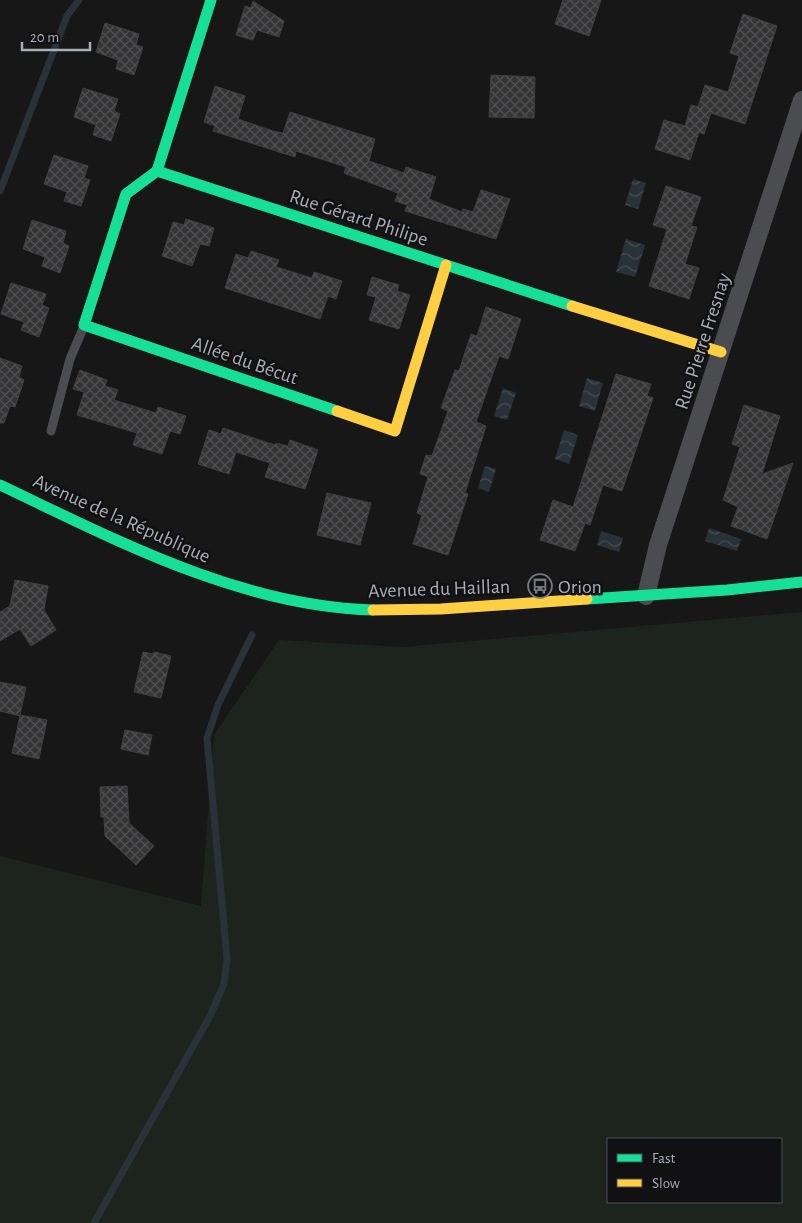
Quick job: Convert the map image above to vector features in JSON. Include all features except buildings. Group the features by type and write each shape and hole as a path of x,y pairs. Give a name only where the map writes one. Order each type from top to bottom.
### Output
{"street":[{"path":"84,325 126,194 157,171 210,0"},
{"name":"Rue Pierre Fresnay","path":"646,596 658,544 802,100"},
{"name":"Rue Gérard Philipe","path":"157,171 721,352"},
{"name":"Allée du Bécut","path":"84,325 395,432 446,265"},
{"name":"Avenue de la République","path":"0,485 150,555 242,588 287,599"},
{"name":"Avenue du Haillan","path":"287,599 342,608 401,611 646,596 802,582"}],"lane":[{"path":"51,431 70,359 84,325"}],"shaded area":[{"path":"802,612 802,1223 0,1223 0,856 201,906 214,735 279,640 403,647"}],"water":[{"path":"633,179 646,183 638,209 625,205"},
{"path":"626,239 645,245 635,277 616,272"},
{"path":"587,378 603,383 595,411 579,406"},
{"path":"503,388 516,393 507,420 494,416"},
{"path":"564,430 578,435 569,464 555,459"},
{"path":"485,466 496,469 489,492 478,488"},
{"path":"709,528 741,539 737,551 705,541"},
{"path":"601,531 623,538 619,552 597,545"}],"waterway":[{"path":"0,191 67,16 79,0"},
{"path":"94,1223 210,1016 224,984 227,959 207,738 218,705 252,635"}],"traffic: fast":[{"path":"211,0 157,171 572,306"},
{"path":"157,171 126,194 84,325 337,411"},
{"path":"0,485 135,548 181,567 228,583 275,597 324,606 373,610"},
{"path":"587,599 727,590 802,582"}],"traffic: slow":[{"path":"337,411 395,431 446,265"},
{"path":"572,306 721,352"},
{"path":"373,610 441,609 587,599"}],"place":[{"name":"Orion","path":"540,586"}]}
